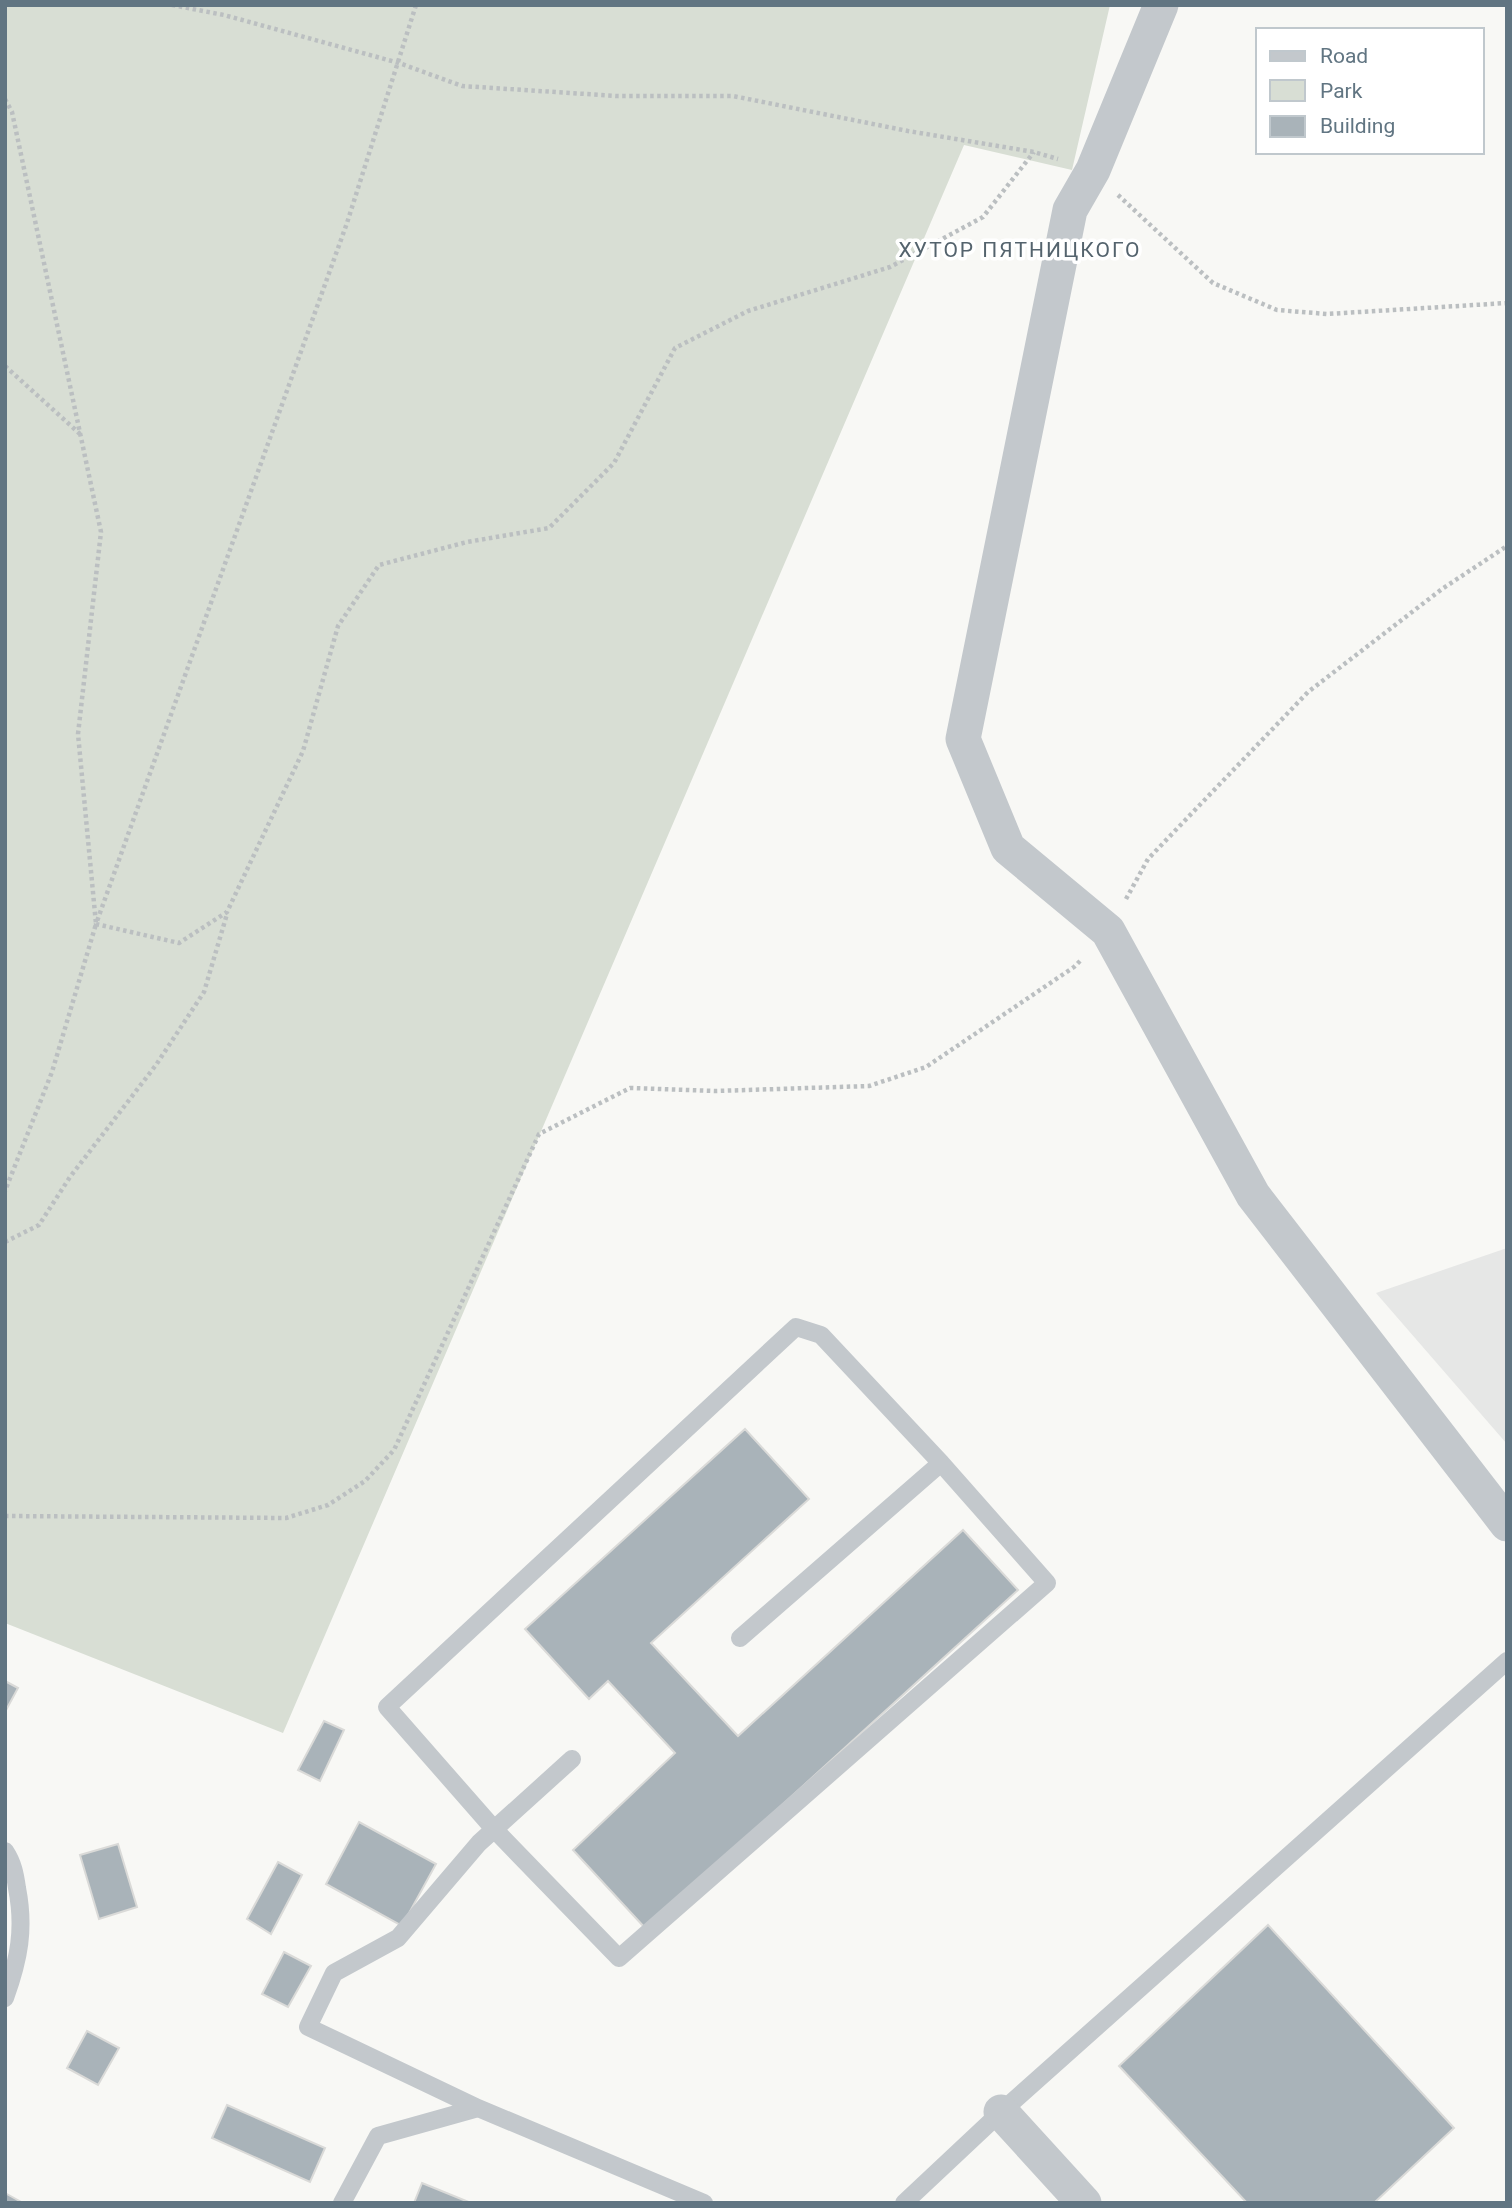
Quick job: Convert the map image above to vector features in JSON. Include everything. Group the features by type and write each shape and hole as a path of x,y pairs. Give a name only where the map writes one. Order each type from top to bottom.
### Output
{"street":[{"path":"1161,5 1093,170 1070,211 963,739 1008,848 1108,931 1253,1195 1507,1524"},
{"path":"1001,2112 1084,2203"}],"lane":[{"path":"796,1327 821,1335 1047,1583 619,1958 494,1829 387,1707 796,1327"},
{"path":"740,1639 941,1464"},
{"path":"904,2203 1001,2112 1507,1661"},
{"path":"572,1759 479,1843 398,1938 334,1973 308,2027 478,2108 704,2203"},
{"path":"5,1851 13,1863 22,1910 22,1937 5,1998"},
{"path":"342,2203 378,2136 478,2108"}],"path":[{"path":"172,5 224,15 399,63 462,86 617,96 733,96 908,131 1034,152 1093,170 1147,225 1213,283 1277,310 1327,314 1507,303"},
{"path":"5,1191 52,1072 96,923 342,236 416,5"},
{"path":"5,99 12,112 101,532 78,734 96,923"},
{"path":"5,1242 39,1225 70,1177 156,1065 204,992 228,912 303,751 338,626 379,565 467,542 549,528 614,463 675,348 748,311 890,267 983,217 1034,152"},
{"path":"5,366 80,434"},
{"path":"5,1516 286,1518 328,1505 365,1481 394,1450 540,1134 630,1088 716,1091 869,1086 926,1068 1074,967 1108,931 1148,859 1308,692 1442,589 1507,545"},
{"path":"96,923 179,943 228,912"}],"shaded area":[{"path":"1507,1248 1507,1444 1376,1293"}],"green space":[{"path":"5,5 1110,5 1072,170 964,145 283,1733 5,1623"}],"building":[{"path":"745,1429 809,1499 651,1643 738,1736 963,1530 1018,1590 646,1929 573,1850 675,1753 608,1681 589,1699 525,1629"},
{"path":"5,1681 18,1688 5,1712"},
{"path":"324,1721 344,1730 320,1781 298,1770"},
{"path":"359,1822 436,1864 402,1926 326,1884"},
{"path":"118,1844 137,1907 99,1919 80,1855"},
{"path":"278,1862 302,1875 271,1934 247,1919"},
{"path":"1268,1925 1454,2128 1374,2203 1247,2203 1119,2066"},
{"path":"284,1952 311,1966 288,2007 262,1994"},
{"path":"87,2031 119,2048 98,2085 67,2068"},
{"path":"227,2105 325,2148 310,2182 212,2138"},
{"path":"422,2183 471,2203 414,2203"},
{"path":"5,2193 23,2203 5,2203"}],"district":[{"name":"ХУТОР ПЯТНИЦКОГО","path":"1020,250"}]}
